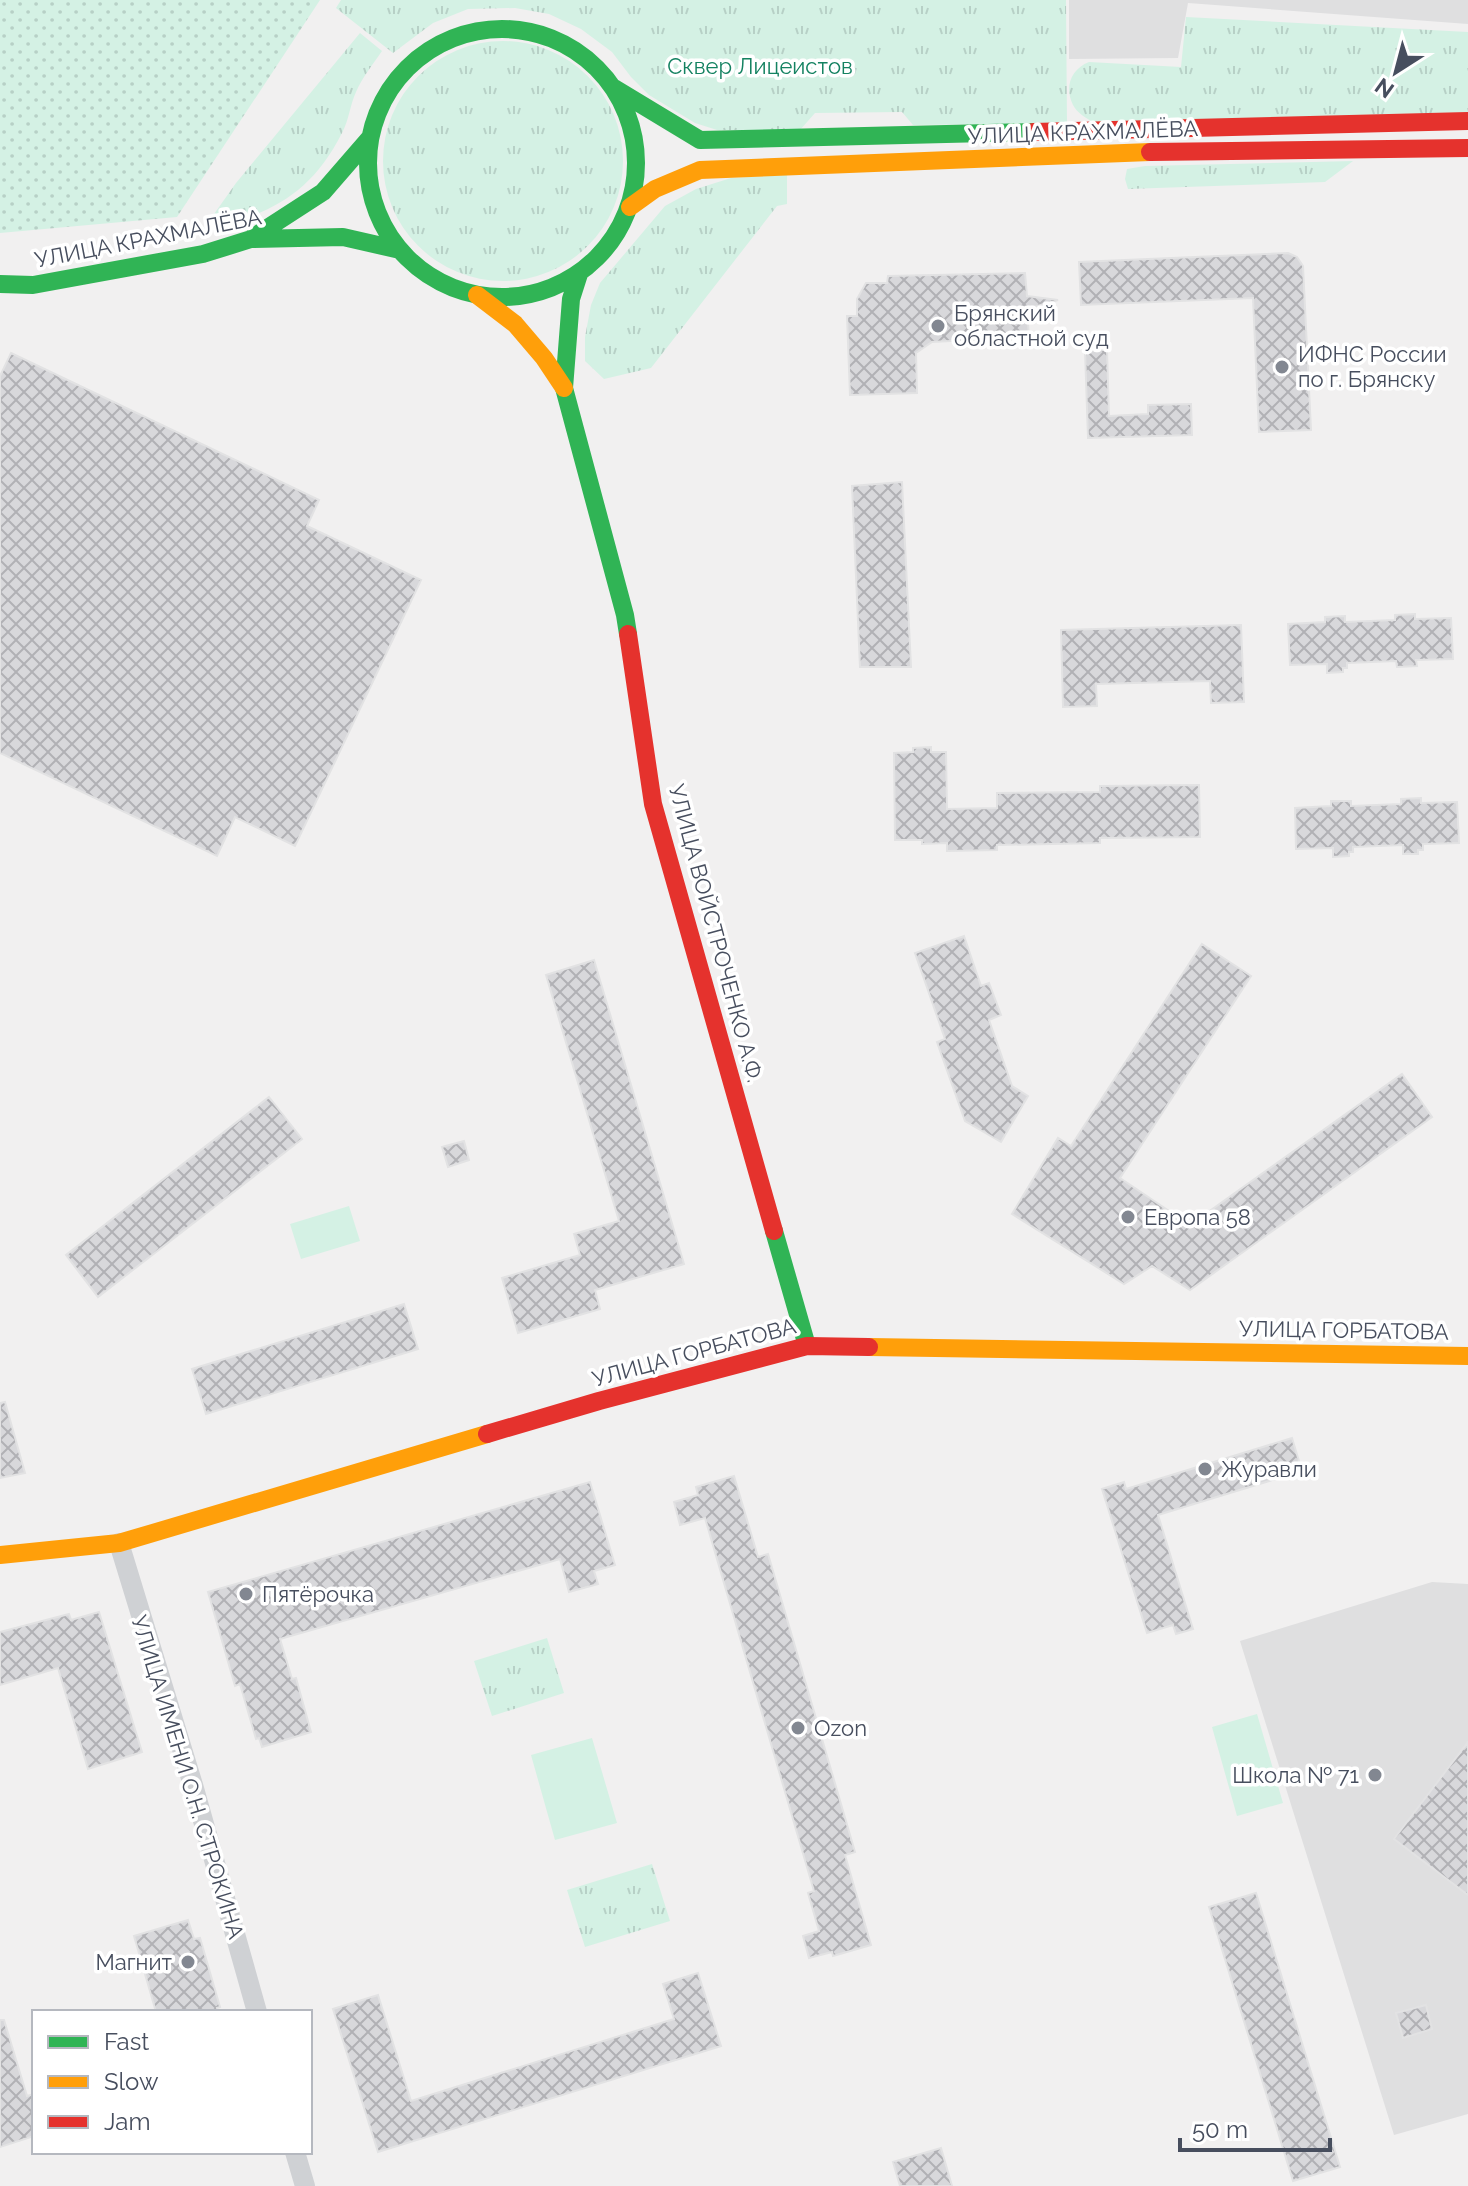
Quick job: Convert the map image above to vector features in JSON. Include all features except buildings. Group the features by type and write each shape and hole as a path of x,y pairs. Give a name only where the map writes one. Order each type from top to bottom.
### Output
{"main road":[{"name":"УЛИЦА КРАХМАЛЁВА","path":"508,28 539,33 568,45 593,64 614,88 631,125 637,155 630,207 610,244 579,274 548,290 516,297 477,295 434,279 400,250 383,226 372,198 367,168 369,139 381,103 398,77 421,55 448,39 477,30 508,28"},
{"name":"УЛИЦА КРАХМАЛЁВА","path":"614,88 700,140 1468,121"},
{"path":"251,239 323,192 369,139"},
{"name":"УЛИЦА КРАХМАЛЁВА","path":"630,207 655,189 700,170 1094,153 1468,148"},
{"name":"УЛИЦА КРАХМАЛЁВА","path":"0,284 33,285 203,254 251,239 343,237 400,250"},
{"path":"564,388 571,299 579,274"},
{"path":"477,295 515,324 564,388"},
{"name":"УЛИЦА ВОЙСТРОЧЕНКО А.Ф.","path":"564,388 625,615 653,804 807,1346"},
{"name":"УЛИЦА ГОРБАТОВА","path":"0,1555 119,1543 614,1397 807,1346 1468,1356"}],"street":[{"name":"УЛИЦА ИМЕНИ О.Н. СТРОКИНА","path":"119,1543 193,1785 256,2010"},
{"path":"296,2154 305,2186"}],"shaded area":[{"path":"1069,0 1468,0 1468,24 1188,3 1178,58 1069,59"},
{"name":"Школа № 71","path":"1432,1582 1468,1584 1468,2114 1394,2135 1240,1641"}],"green space":[{"path":"0,0 320,0 177,217 0,233"},
{"name":"Сквер Лицеистов","path":"341,0 1066,0 1067,123 913,125 902,112 815,113 800,130 717,130 695,123 649,95 612,52 581,29 549,14 515,8 468,9 433,23 393,53 336,8"},
{"path":"1186,17 1468,32 1468,114 1093,122 1077,110 1070,98 1069,85 1078,69 1089,62 1181,67"},
{"path":"360,33 382,51 358,87 342,133 316,173 285,200 267,210 202,231 236,183"},
{"path":"503,41 526,43 549,50 570,61 588,76 603,94 614,115 621,138 621,184 614,207 603,228 588,246 570,261 549,272 526,279 503,281 480,279 457,272 436,261 418,246 403,228 392,207 385,184 383,161 385,138 392,115 403,94 418,76 436,61 457,50 480,43"},
{"path":"1353,161 1325,182 1128,189 1125,179 1127,169 1145,166"},
{"path":"787,175 787,204 777,206 651,368 604,379 585,361 585,337 591,305 600,283 665,206 696,189 731,178"},
{"path":"349,1206 360,1241 301,1259 290,1224"},
{"path":"547,1638 564,1693 492,1716 474,1661"},
{"path":"1257,1714 1283,1803 1237,1816 1212,1727"},
{"path":"592,1738 617,1823 555,1840 531,1755"},
{"path":"652,1864 670,1921 585,1947 567,1890"}],"traffic: fast":[{"path":"502,29 553,39 597,68 626,112 636,163 626,214 597,258 553,287 502,297 451,287 407,258 378,214 368,163 378,112 407,68 451,39 502,29"},
{"path":"614,88 700,140 1033,132"},
{"path":"252,238 323,192 369,139"},
{"path":"0,284 33,285 203,254 251,239 343,237 400,250"},
{"path":"579,274 571,299 564,388 628,634"},
{"path":"774,1231 807,1346"}],"traffic: slow":[{"path":"630,207 655,189 700,170 1150,152"},
{"path":"477,295 515,324 564,388"},
{"path":"869,1347 1468,1356"},
{"path":"0,1555 119,1543 487,1434"}],"traffic: jam":[{"path":"1033,132 1468,121"},
{"path":"1150,152 1468,148"},
{"path":"628,634 653,804 774,1231"},
{"path":"487,1434 807,1346 869,1347"}],"place":[{"name":"Брянский областной суд","path":"938,326"},
{"name":"ИФНС России по г. Брянску","path":"1282,367"},
{"name":"Европа 58","path":"1128,1217"},
{"name":"Журавли","path":"1205,1469"},
{"name":"Пятёрочка","path":"246,1594"},
{"name":"Ozon","path":"798,1728"},
{"name":"Школа № 71","path":"1375,1775"},
{"name":"Магнит","path":"188,1962"}]}
